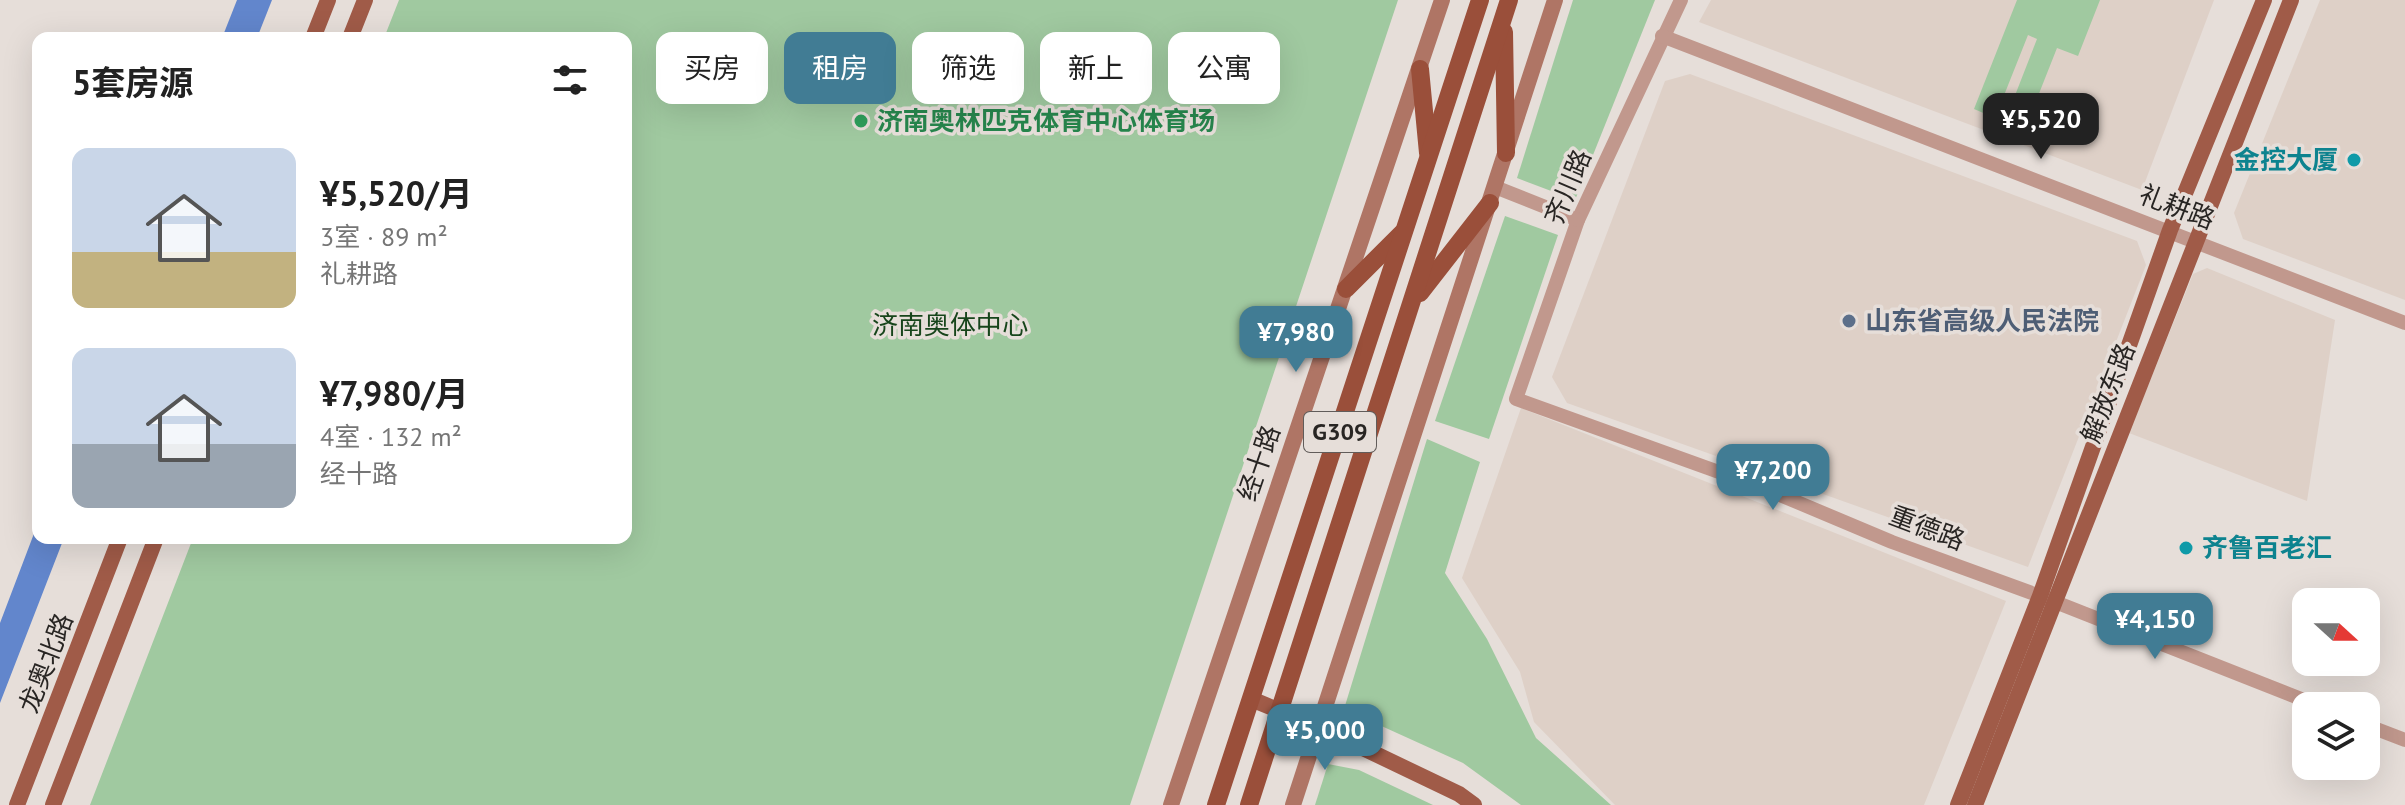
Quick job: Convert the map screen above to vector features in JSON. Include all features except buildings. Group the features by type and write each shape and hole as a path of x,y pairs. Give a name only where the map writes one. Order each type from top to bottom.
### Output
{"highway":[{"name":"G309","path":"1216,805 1429,164 1480,0"},
{"path":"1506,8 1506,153"},
{"name":"G309","path":"1249,805 1506,8"},
{"path":"1420,69 1429,164"},
{"path":"1410,305 1493,195"},
{"path":"1346,289 1407,228"}],"main road":[{"path":"315,32 328,0"},
{"path":"352,32 365,0"},
{"name":"经十路","path":"1171,805 1442,0"},
{"path":"1293,805 1555,0"},
{"name":"解放东路","path":"1975,805 2170,230 2264,0"},
{"name":"解放东路","path":"1958,805 2047,599 2291,0"},
{"name":"龙奥北路","path":"17,805 118,544"},
{"path":"53,805 154,544"},
{"path":"1251,699 1319,727 1459,794 1474,805"}],"street":[{"name":"齐川路","path":"1516,399 1578,220 1681,0"},
{"name":"礼耕路","path":"1662,36 2405,323"},
{"path":"1493,195 1578,220"},
{"name":"重德路","path":"1516,399 1766,489 1892,542 2292,695"},
{"path":"2380,730 2405,740"}],"shaded area":[{"path":"1711,0 2214,0 2142,190 1699,22"},
{"path":"2320,0 2405,0 2405,300 2243,239 2234,213"},
{"name":"山东省高级人民法院","path":"1690,74 2137,241 2146,265 2028,567 1567,403 1552,377 1665,81"},
{"path":"2207,268 2335,320 2307,501 2129,433 2193,274"},
{"path":"1521,408 2006,601 1924,805 1615,805 1534,722 1520,672 1462,578"}],"green space":[{"name":"济南奥体中心","path":"399,0 1398,0 1130,805 90,805 191,544 632,544 632,32 386,32"},
{"path":"1573,0 1655,0 1575,200 1517,178"},
{"path":"2017,0 2100,0 2078,56 2057,48 2025,129 2005,121 2037,39 2028,35 1995,118 1974,109"},
{"path":"1505,216 1558,235 1489,439 1435,421"},
{"path":"1427,439 1480,462 1445,573 1487,639 1536,738 1611,805 1521,805 1463,763 1344,709"},
{"path":"1328,764 1359,770 1433,805 1315,805"}],"water":[{"path":"237,0 272,0 259,32 224,32"},
{"path":"32,539 32,544 62,544 0,703 0,623"}],"place":[{"name":"济南奥林匹克体育中心体育场","path":"861,121"},
{"name":"金控大厦","path":"2354,160"},
{"name":"山东省高级人民法院","path":"1849,321"},
{"name":"齐鲁百老汇","path":"2186,548"}]}
